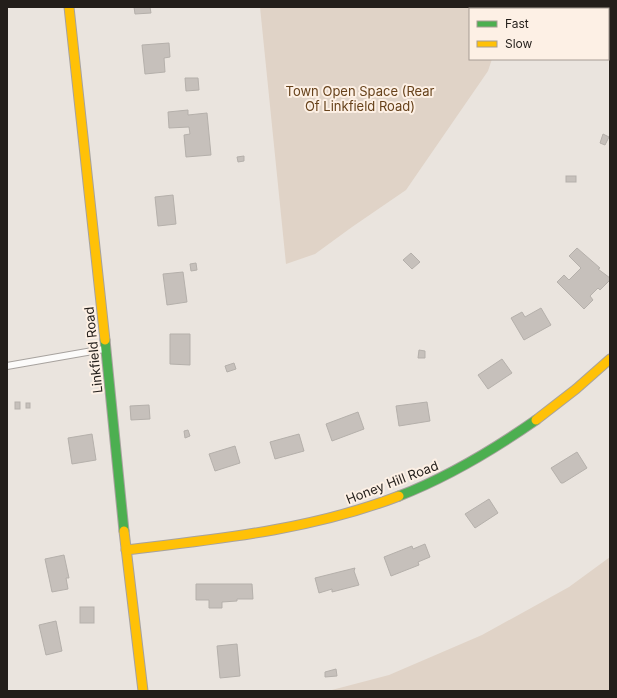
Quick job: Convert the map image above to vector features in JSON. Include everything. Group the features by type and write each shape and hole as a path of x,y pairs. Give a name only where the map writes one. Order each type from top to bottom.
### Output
{"street":[{"name":"Linkfield Road","path":"69,7 126,550 143,691"},
{"name":"Honey Hill Road","path":"126,550 253,534 295,526 369,507 430,484 489,452 526,428 586,381 610,358"}],"lane":[{"path":"7,366 105,348"}],"green space":[{"name":"Town Open Space (Rear Of Linkfield Road)","path":"260,7 507,7 469,8 469,60 492,60 488,71 406,190 315,254 286,264"},
{"path":"610,557 610,691 328,691 389,675 482,635 569,587"}],"building":[{"path":"134,7 150,7 151,13 135,14"},
{"path":"169,43 170,57 164,58 165,72 145,74 142,45"},
{"path":"185,78 198,78 199,90 186,91"},
{"path":"188,110 188,115 207,113 211,155 186,157 184,135 190,134 189,127 169,128 168,112"},
{"path":"603,134 609,137 605,145 600,143"},
{"path":"244,156 244,161 238,162 237,157"},
{"path":"566,176 576,176 576,182 566,182"},
{"path":"173,195 176,224 158,226 155,197"},
{"path":"577,248 600,268 598,269 610,278 610,280 600,290 598,288 590,296 593,300 584,309 557,282 564,275 569,280 581,268 569,256"},
{"path":"411,253 420,262 412,269 403,260"},
{"path":"196,263 197,270 191,271 190,264"},
{"path":"183,272 187,302 167,305 163,274"},
{"path":"541,308 551,325 524,340 511,318 522,312 525,317"},
{"path":"170,334 190,334 190,365 170,364"},
{"path":"419,350 425,351 425,358 418,358"},
{"path":"502,359 512,373 488,389 478,375"},
{"path":"234,363 236,369 227,372 225,366"},
{"path":"15,402 20,402 20,409 15,409"},
{"path":"427,402 430,421 399,426 396,406"},
{"path":"26,403 30,403 30,408 26,408"},
{"path":"149,405 150,419 131,420 130,406"},
{"path":"358,412 364,429 332,441 326,424"},
{"path":"188,430 190,436 185,438 184,431"},
{"path":"92,434 96,460 72,464 68,438"},
{"path":"299,434 304,451 275,459 270,442"},
{"path":"235,446 240,463 215,471 209,454"},
{"path":"577,452 587,468 561,483 551,468"},
{"path":"489,499 498,513 475,528 465,514"},
{"path":"425,544 430,557 418,562 419,565 391,576 384,557 412,546 413,549"},
{"path":"64,555 69,578 66,578 68,589 52,592 45,559"},
{"path":"355,568 354,571 359,585 332,592 332,589 319,593 315,578"},
{"path":"196,584 252,584 253,599 237,599 237,601 222,602 222,608 209,608 209,600 196,600"},
{"path":"80,607 94,607 94,623 80,623"},
{"path":"56,621 62,651 46,655 39,625"},
{"path":"237,644 240,676 220,678 217,646"},
{"path":"336,669 337,676 325,677 325,672"}],"traffic: fast":[{"path":"105,340 124,531"},
{"path":"399,496 453,472 536,420"}],"traffic: slow":[{"path":"69,7 105,340"},
{"path":"536,420 576,389 610,359"},
{"path":"126,550 264,532 366,508 399,496"},
{"path":"124,531 143,691"}]}
